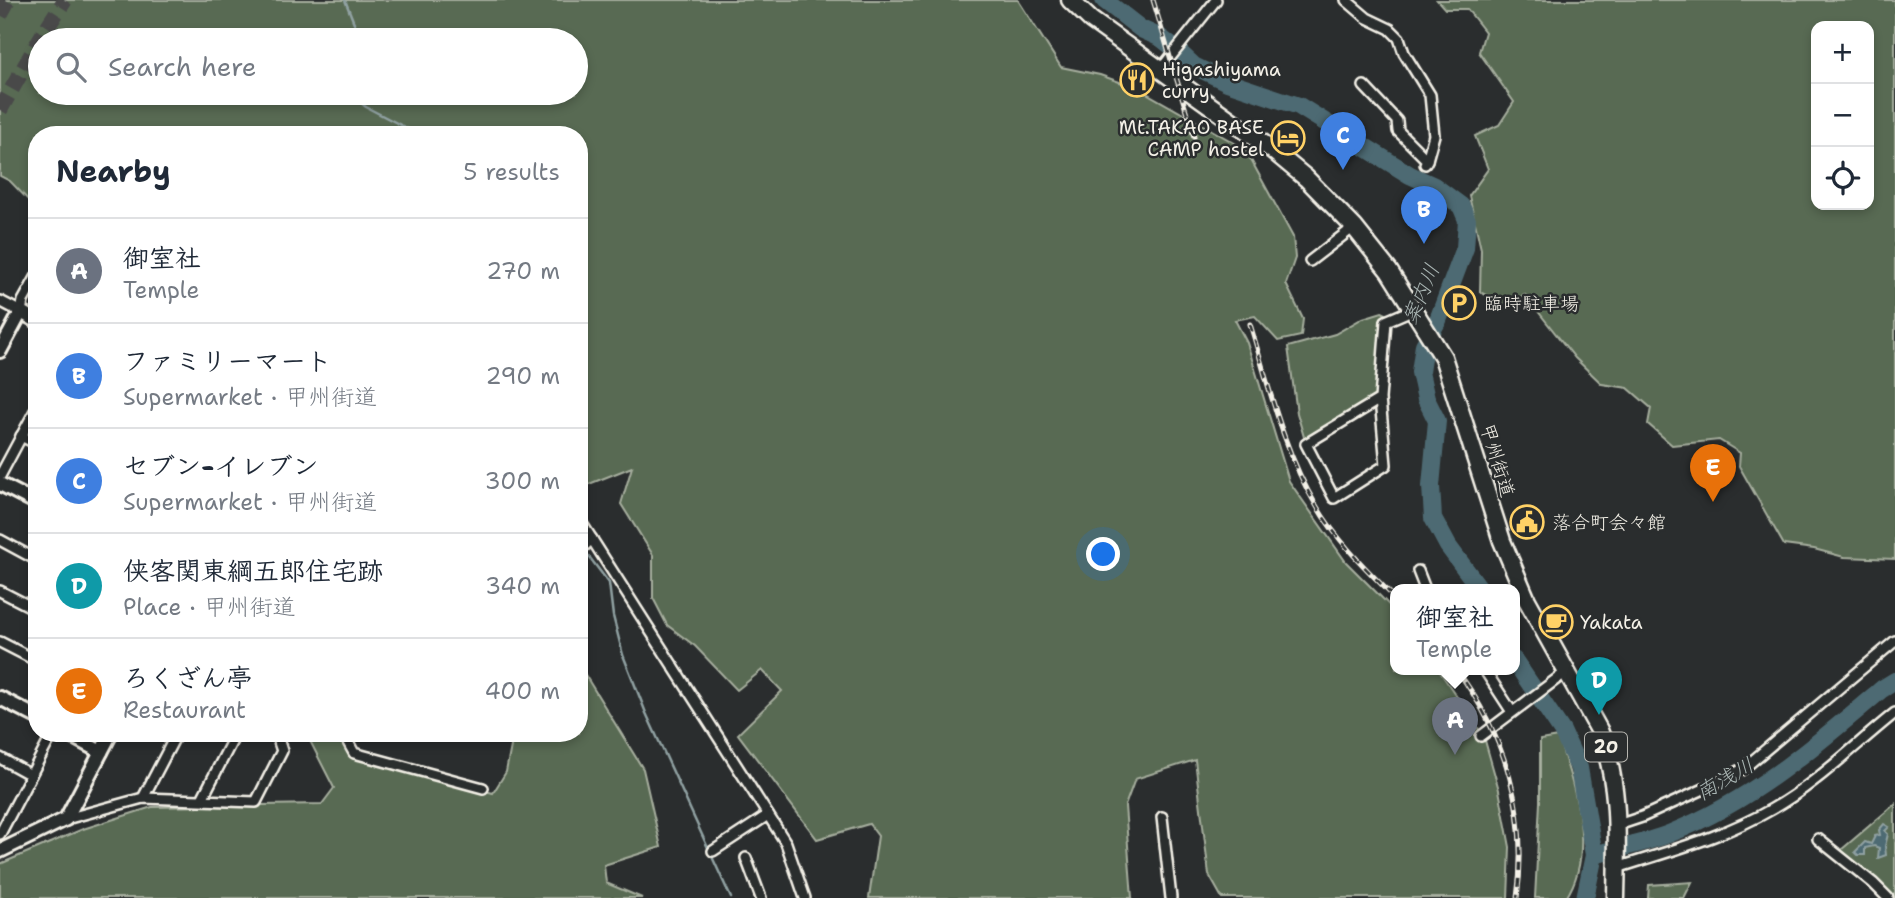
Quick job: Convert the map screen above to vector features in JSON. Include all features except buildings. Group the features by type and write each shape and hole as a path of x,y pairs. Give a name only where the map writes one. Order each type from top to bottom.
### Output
{"highway":[{"name":"20","path":"1070,0 1091,20 1164,65 1306,178 1354,227 1389,271 1414,309"},
{"name":"甲州街道","path":"1414,309 1439,347 1460,404 1515,584"},
{"name":"甲州街道","path":"1521,602 1566,672 1608,751 1616,786 1616,898"}],"street":[{"path":"1164,65 1216,0"},
{"path":"1346,0 1367,19 1390,29 1399,38 1404,53 1430,95 1434,135 1425,163 1398,131 1397,121 1364,86"},
{"path":"1310,261 1354,227"},
{"path":"0,351 21,313 28,292"},
{"path":"0,301 28,316"},
{"path":"1380,399 1306,444 1334,498 1386,465 1380,399 1386,321 1414,309"},
{"path":"0,476 28,424"},
{"path":"22,436 28,439"},
{"path":"0,484 28,498"},
{"path":"0,540 28,555"},
{"path":"588,550 768,815 786,844 805,898"},
{"path":"1418,571 1423,584"},
{"path":"0,591 28,605"},
{"path":"1617,828 1744,768 1895,641"},
{"path":"0,642 28,656"},
{"path":"1481,736 1566,672"},
{"path":"1488,675 1512,712"},
{"path":"0,698 28,713"},
{"path":"1617,866 1699,842 1772,810 1895,713"},
{"path":"0,834 4,818 48,742"},
{"path":"83,742 101,752"},
{"path":"66,819 106,742"},
{"path":"143,798 171,742"},
{"path":"202,799 231,742"},
{"path":"0,851 66,819 143,798 256,802 282,751 279,742"},
{"path":"348,742 354,753 483,788"},
{"path":"0,758 31,775"},
{"path":"713,851 768,815"},
{"path":"1161,817 1171,898"},
{"path":"1818,839 1874,883 1888,898"},
{"path":"746,858 761,898"}],"green space":[{"path":"0,0 1018,0 1061,67 1100,75 1139,89 1245,149 1293,237 1295,258 1286,284 1303,319 1301,336 1278,341 1255,316 1235,320 1247,343 1289,481 1346,562 1390,606 1390,675 1442,675 1484,737 1499,790 1510,847 1508,898 1222,898 1209,875 1195,760 1135,779 1125,806 1132,898 869,898 878,836 869,824 817,839 738,734 782,691 762,670 737,690 695,646 667,625 653,598 653,555 621,504 632,467 588,484 588,126 28,126 28,200 10,181 0,176"},
{"path":"1437,0 1895,0 1895,559 1844,557 1784,545 1739,466 1740,453 1719,440 1672,445 1648,424 1651,408 1628,388 1602,384 1575,358 1525,295 1504,305 1480,292 1481,249 1469,196 1488,169 1475,136 1499,125 1514,102 1479,52 1485,32 1467,9 1445,9"},
{"path":"1382,312 1392,317 1386,321 1380,399 1306,444 1297,413 1288,347 1335,334 1363,318"},
{"path":"588,680 643,769 661,847 604,865 606,883 642,898 0,898 0,864 83,829 152,807 322,804 334,788 311,742 345,742 353,756 493,793 506,772 512,742 588,742"},
{"path":"1558,737 1580,818 1580,860 1566,898 1535,898 1540,740"},
{"path":"1895,804 1895,898 1892,898 1841,850"},
{"path":"1692,882 1684,898 1648,898 1649,885"}],"water":[{"path":"1884,824 1889,827 1885,831 1888,834 1886,855 1878,858 1879,848 1874,846 1865,848 1865,855 1858,855 1855,852 1865,842 1871,844 1875,836 1880,835 1879,830"}],"waterway":[{"path":"345,0 356,28"},
{"name":"案内川","path":"1104,0 1141,29 1161,38 1194,66 1227,82 1299,106 1410,175 1434,186 1461,206 1467,220 1465,248 1438,320 1424,345 1420,372 1426,399 1437,421 1431,486 1433,518 1448,546 1476,584"},
{"path":"364,105 403,126"},
{"path":"588,555 609,583 613,616 623,655 646,713 731,898"},
{"name":"案内川","path":"1520,669 1562,731 1579,768 1594,855 1585,898"},
{"name":"南浅川","path":"1594,855 1662,837 1729,805 1782,770 1895,681"}],"tunnel":[{"path":"0,15 8,0"},
{"path":"47,28 65,0"},
{"path":"0,110 28,60"}],"railway":[{"path":"1153,0 1194,137"},
{"path":"1250,324 1278,417 1305,485 1324,518 1343,543 1390,593"},
{"path":"1460,675 1488,721 1510,777 1520,837 1517,898"}],"place":[{"name":"Higashiyama curry","path":"1137,80"},
{"name":"Mt.TAKAO BASE CAMP hostel","path":"1288,138"},
{"name":"セブン-イレブン","path":"1343,170"},
{"name":"ファミリーマート","path":"1424,244"},
{"name":"臨時駐車場","path":"1459,303"},
{"name":"ろくざん亭","path":"1713,502"},
{"name":"落合町会々館","path":"1527,522"},
{"name":"Yakata","path":"1556,622"},
{"name":"侠客関東綱五郎住宅跡","path":"1599,715"},
{"name":"御室社","path":"1455,755"}]}
